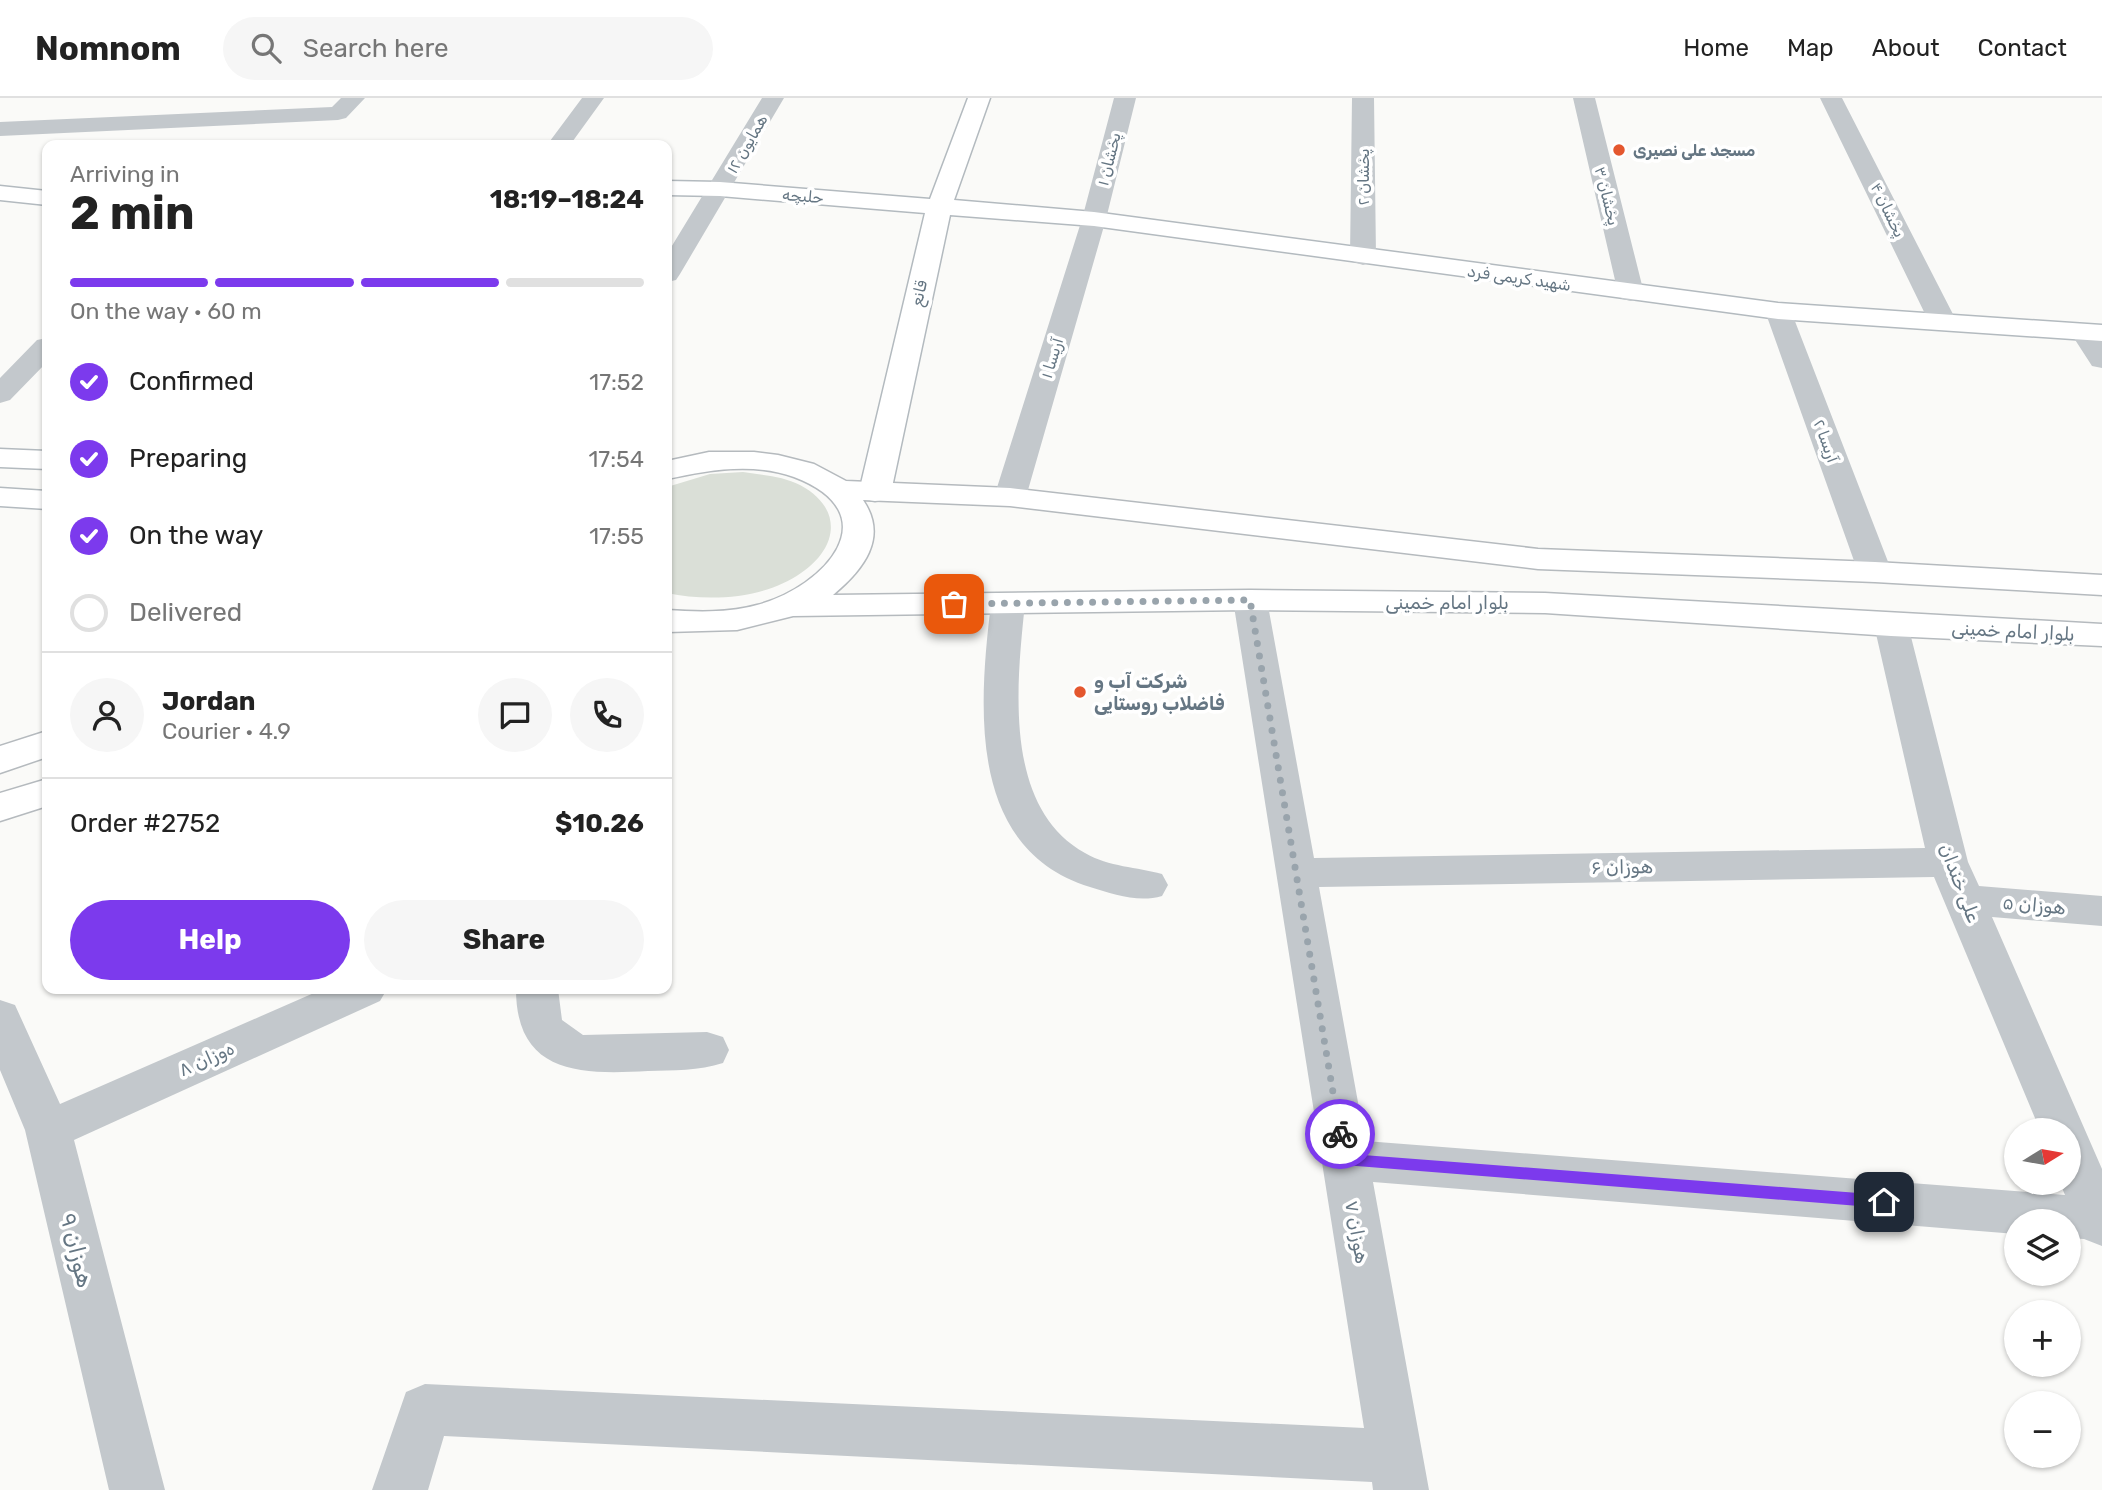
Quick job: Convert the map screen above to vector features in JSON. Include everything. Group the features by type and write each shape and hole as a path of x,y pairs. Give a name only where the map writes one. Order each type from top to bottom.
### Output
{"main road":[{"name":"قانع","path":"875,492 939,207 979,98"},
{"name":"حلبچه","path":"672,188 720,189 939,207"},
{"path":"0,192 42,197"},
{"name":"شهید کریمی فرد","path":"939,207 1094,219 1778,311 2093,333"},
{"path":"0,458 42,460"},
{"path":"672,469 708,461 753,460 795,467 829,482 840,490 856,512 860,537 849,562 825,586 790,606 748,619 702,624 672,621"},
{"path":"840,490 1010,497 1538,559 1875,572 2102,585"},
{"path":"0,497 42,500"},
{"path":"1538,559 1545,603"},
{"name":"بلوار امام خمینی","path":"790,606 1250,600 1545,603 1891,625 2102,635"},
{"path":"0,760 42,745"},
{"path":"0,807 42,794"}],"street":[{"path":"562,140 593,98"},
{"name":"همایون ۱۲","path":"672,266 773,98"},
{"name":"پخشان ۱","path":"1094,219 1125,98"},
{"name":"پخشان ۲","path":"1363,98 1363,257"},
{"name":"پخشان ۳","path":"1584,98 1631,293"},
{"name":"پخشان ۴","path":"1831,98 1943,322"},
{"path":"266,137 283,122 302,115 346,106"},
{"path":"0,129 302,115"},
{"name":"آریسا ۱","path":"1010,497 1094,219"},
{"name":"آریسا ۲","path":"1778,311 1875,572"},
{"path":"2093,333 2102,360"},
{"path":"0,394 42,351"},
{"name":"هوزان ۷","path":"1250,600 1398,1473"},
{"path":"1008,603 999,679 1005,757 1022,811 1036,834 1062,858 1093,873 1148,884"},
{"name":"علی خندان","path":"1891,625 1948,862 2058,1118"},
{"name":"هوزان ۶","path":"1296,873 1948,862"},
{"name":"هوزان ۵","path":"1966,900 2102,911"},
{"name":"ەوزان ۸","path":"48,1130 354,994"},
{"path":"537,994 543,1030 554,1041 572,1051 595,1054 707,1050"},
{"name":"هوزان ۹","path":"0,1017 48,1130 136,1490"},
{"path":"1344,1160 2101,1221 2081,1175"},
{"path":"400,1490 425,1410 1398,1473"}],"shaded area":[{"path":"743,472 772,476 800,485 814,494 824,505 831,528 823,552 814,563 786,582 754,593 719,597 672,594 672,485 710,474"}],"way so far":[{"path":"954,604 1250,600 1340,1134"}],"place":[{"name":"مسجد علی نصیری","path":"1619,150"},
{"name":"شرکت آب و فاضلاب روستایی","path":"1080,692"}],"route":[{"path":"1340,1134 1344,1160 1884,1202"}]}
